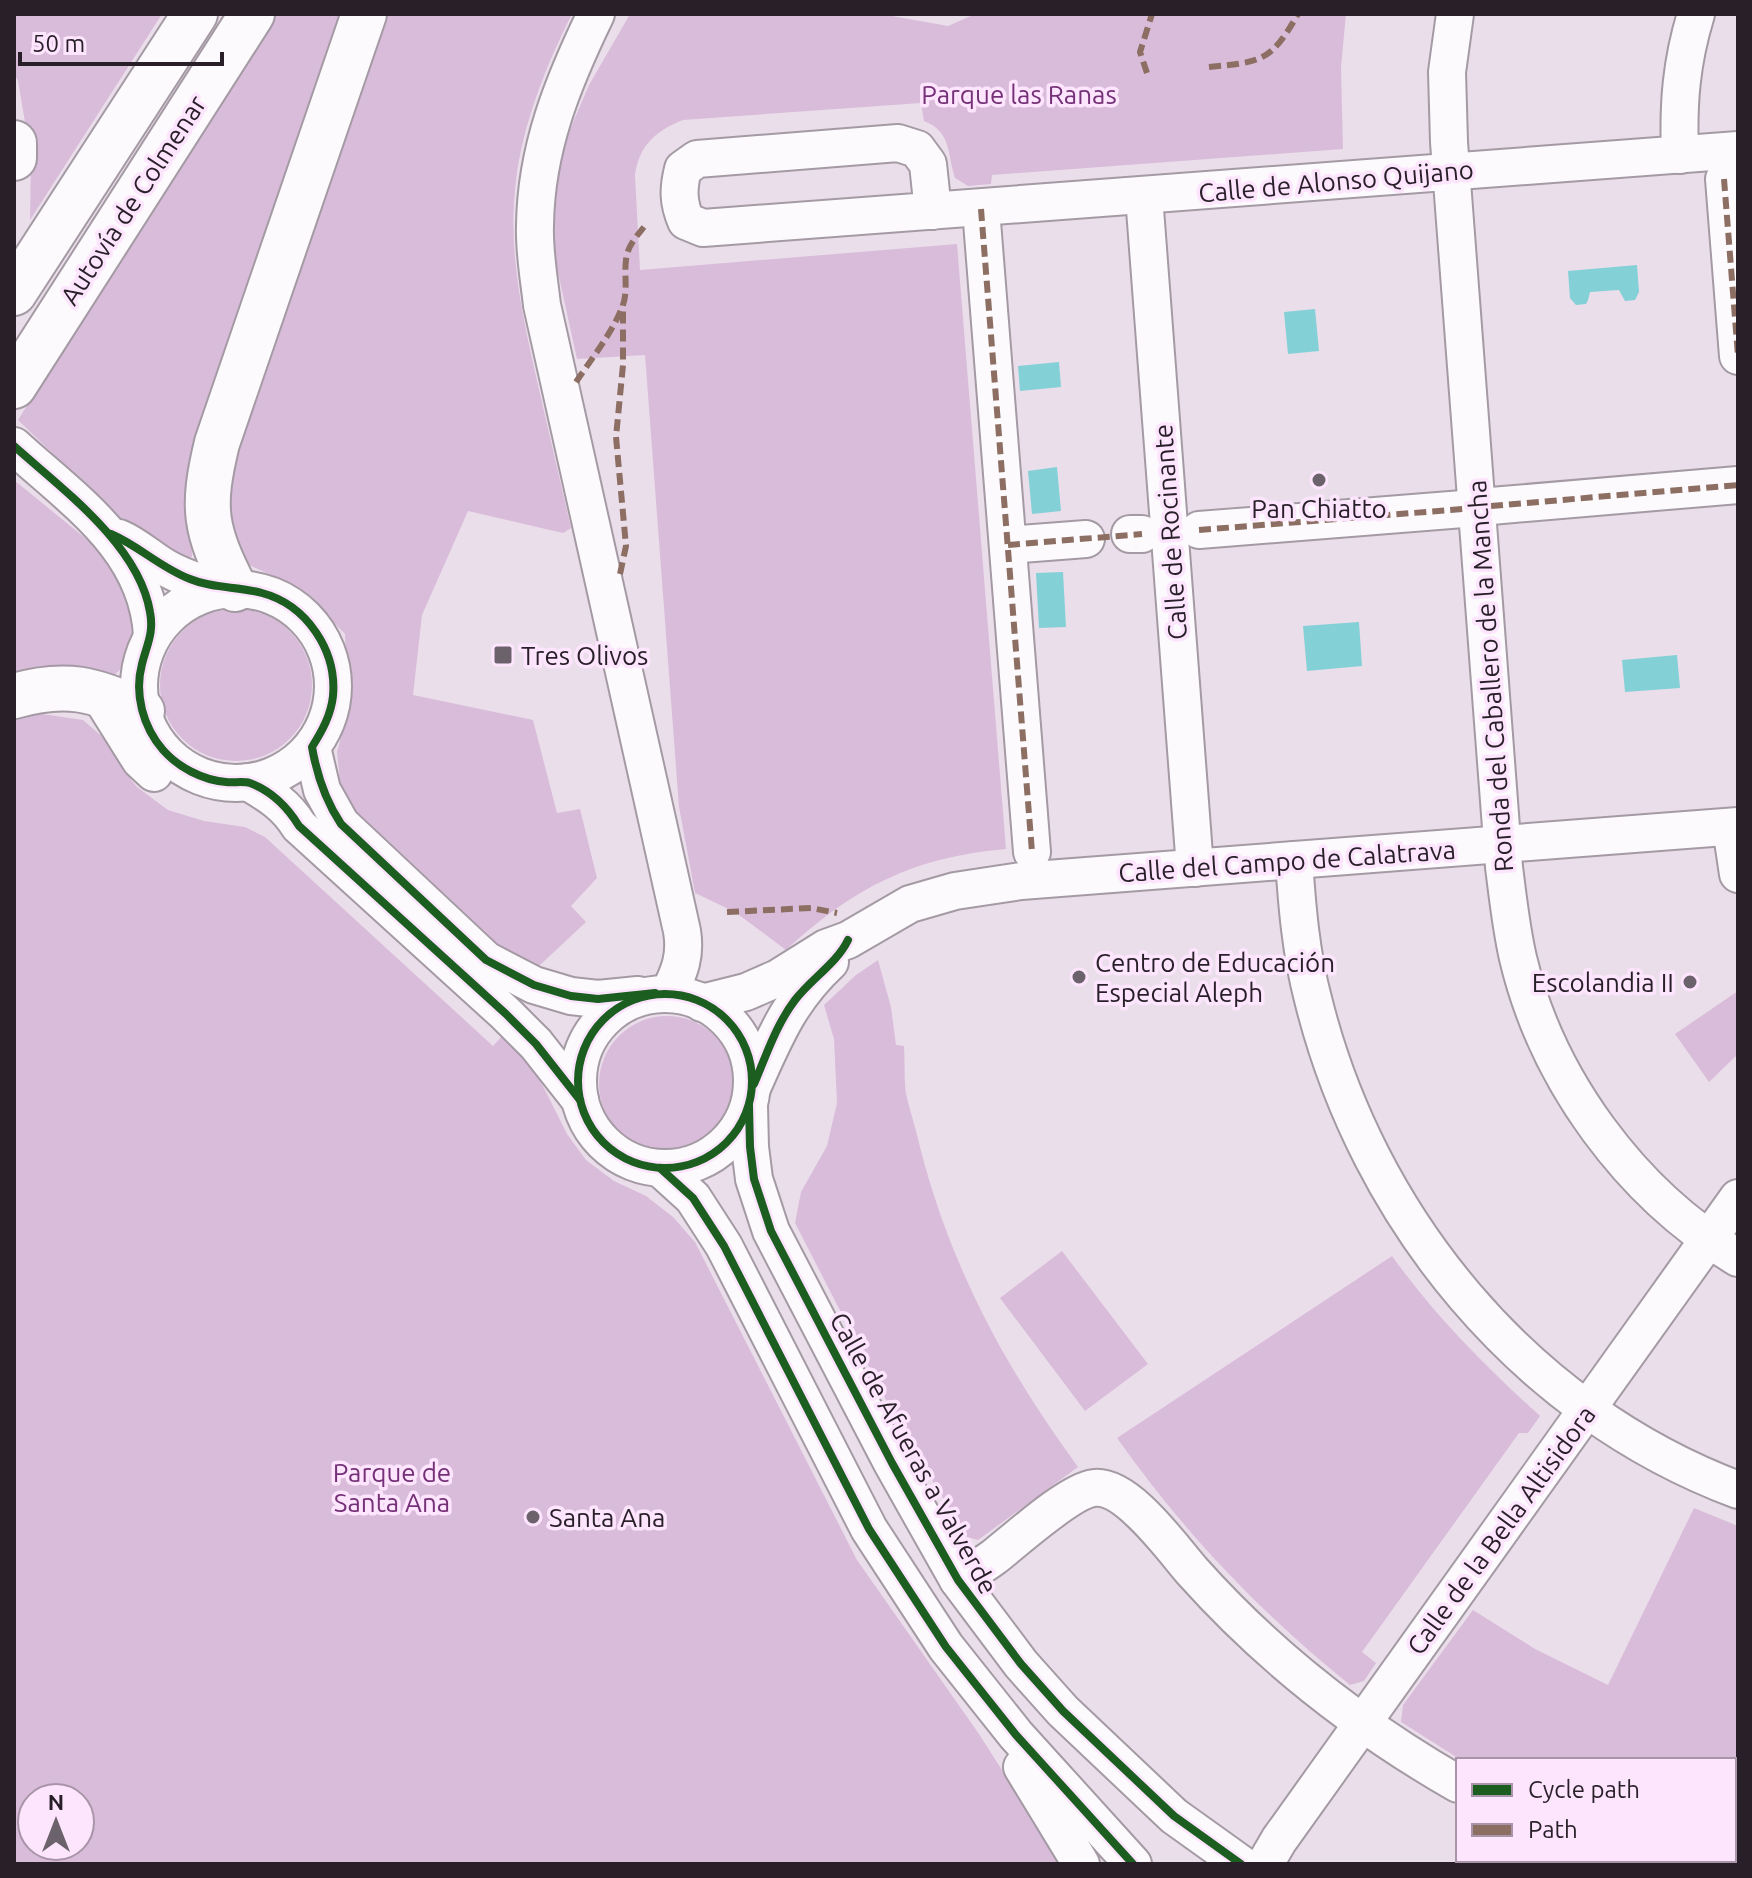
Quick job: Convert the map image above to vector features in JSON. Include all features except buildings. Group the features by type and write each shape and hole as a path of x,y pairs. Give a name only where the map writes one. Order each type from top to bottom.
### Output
{"highway":[{"name":"Autovía de Colmenar","path":"14,293 195,14"},
{"name":"Autovía de Colmenar","path":"14,386 252,14"},
{"path":"229,589 208,527 207,483 217,443 364,14"},
{"path":"14,143 14,158"},
{"path":"14,696 57,686 98,693 142,711"}],"street":[{"path":"596,14 559,98 544,145 537,194 536,258 542,305 682,931 682,964 676,996"},
{"name":"Ronda del Caballero de la Mancha","path":"1455,14 1447,72 1451,172 1502,844 1510,917 1519,960 1535,1012 1559,1064 1587,1112 1653,1193 1723,1248"},
{"path":"1680,155 1679,88 1686,45 1696,14"},
{"name":"Calle de Alonso Quijano","path":"933,211 928,164 917,149 898,143 697,159 683,169 678,188 686,221 703,228 981,209 1680,155 1731,165"},
{"path":"1731,165 1738,356"},
{"name":"Calle de Rocinante","path":"1144,196 1195,868"},
{"path":"981,209 1032,852"},
{"path":"14,446 111,534 145,590 152,635 141,668 139,689 142,711 157,742 181,766 213,780 248,782 272,776 294,764 312,747 326,723 333,697 332,670 324,644 308,621 287,604 262,593 193,581 167,569 132,543 111,534"},
{"path":"1199,530 1738,485"},
{"path":"1008,545 1086,539"},
{"path":"152,635 173,612 192,600 229,589"},
{"path":"98,693 140,760 165,784 196,799 261,809 299,826"},
{"path":"312,747 322,790 341,824 486,960 534,985 571,996 598,999 676,996 731,1024 743,1042 751,1065 750,1097 741,1127 725,1145 690,1164 660,1168 623,1157 605,1144 590,1126 580,1100 578,1073 594,1032 611,1013 632,1001 676,996"},
{"path":"248,782 289,810 299,826 506,1014 536,1044 580,1100"},
{"path":"1735,826 1738,874"},
{"name":"Calle del Campo de Calatrava","path":"676,996 746,992 778,978 826,948 848,940 910,904 955,891 1013,882 1735,826"},
{"path":"1294,860 1303,948 1312,998 1343,1094 1380,1173 1418,1236 1466,1299 1518,1352 1587,1410 1654,1451 1738,1490"},
{"name":"Calle del Campo de Calatrava","path":"750,1097 786,1013 809,982 843,951 848,940"},
{"name":"Calle de Afueras a Valverde","path":"750,1097 750,1147 754,1179 771,1231 884,1450 958,1580 1021,1664 1063,1711 1174,1816 1241,1864"},
{"path":"660,1168 693,1198 724,1246 869,1529 1081,1864"},
{"name":"Calle de la Bella Altisidora","path":"1265,1864 1587,1410 1723,1248 1738,1198"},
{"path":"958,1580 990,1560 1072,1497 1096,1487 1109,1489 1134,1505 1203,1583 1293,1670 1362,1724 1456,1783"},
{"path":"946,1647 1016,1735 1133,1864"}],"green space":[{"path":"14,14 162,14 30,220 31,157 14,73"},
{"path":"274,14 349,14 197,468 192,557 176,560 144,542 18,420"},
{"path":"379,14 572,14 530,117 519,160 514,207 515,258 527,335 571,528 563,533 468,511 422,615 413,695 533,720 557,813 580,809 597,878 571,906 586,922 539,966 514,956 485,937 355,817 340,782 337,752 348,712 345,634 300,588 238,560 222,475"},
{"name":"Parque las Ranas","path":"630,14 881,14 948,26 975,14 1346,14 1341,67 1343,149 992,175 991,184 968,186 955,178 944,138 940,131 924,121 921,103 683,120 657,134 640,155 635,175 640,270 957,244 1006,849 942,859 887,879 836,909 786,950 735,912 695,893 679,807 645,355 577,359 555,259 555,200 563,146 589,85"},
{"path":"14,480 117,564 136,620 121,669 112,677 100,678 41,666 14,679"},
{"path":"236,609 265,615 290,631 306,656 312,685 306,714 290,739 265,755 236,761 207,755 182,739 166,714 160,685 166,656 182,631 207,615"},
{"name":"Parque de Santa Ana","path":"42,704 42,714 83,720 106,740 137,787 168,810 204,821 245,827 265,837 493,1046 504,1034 532,1064 567,1134 586,1160 614,1181 646,1196 673,1217 695,1242 857,1560 979,1734 1062,1864 14,1864 14,713"},
{"path":"878,960 891,1007 896,1045 904,1046 906,1094 933,1191 964,1275 1004,1354 1078,1467 978,1540 967,1537 902,1431 795,1223 801,1192 827,1146 837,1103 834,1039 824,1005 856,975"},
{"path":"1738,991 1738,1054 1709,1082 1675,1034"},
{"path":"667,1016 693,1021 715,1036 730,1058 735,1084 730,1110 715,1132 693,1147 667,1152 641,1147 619,1132 604,1110 599,1084 604,1058 619,1036 641,1021"},
{"path":"1062,1251 1148,1364 1085,1411 1000,1298"},
{"path":"1392,1256 1462,1340 1540,1416 1528,1433 1519,1433 1362,1652 1376,1663 1364,1681 1350,1685 1285,1629 1225,1570 1169,1507 1117,1438"},
{"path":"1694,1508 1738,1526 1738,1864 1705,1862 1736,1862 1736,1758 1458,1758 1401,1722 1403,1705 1473,1610 1535,1649 1608,1685"}],"water":[{"path":"1637,265 1639,292 1635,300 1625,301 1619,290 1590,292 1586,304 1576,305 1570,298 1568,271"},
{"path":"1315,309 1319,351 1288,354 1284,312"},
{"path":"1059,362 1061,387 1020,391 1018,366"},
{"path":"1057,467 1061,511 1032,514 1028,471"},
{"path":"1063,572 1066,627 1039,628 1036,573"},
{"path":"1359,622 1362,666 1307,671 1303,626"},
{"path":"1677,655 1680,688 1625,692 1622,660"}],"marked path":[{"path":"1147,73 1140,52 1152,14"},
{"path":"1209,67 1242,63 1264,56 1280,41 1298,14"},
{"path":"1724,179 1738,356"},
{"path":"981,209 1032,852"},
{"path":"576,382 619,315 625,294 627,255 632,242 644,227"},
{"path":"620,574 626,546 616,437 623,365 623,304"},
{"path":"1491,506 1738,485"},
{"path":"1199,530 1463,509"},
{"path":"1008,545 1142,534"},
{"path":"727,912 811,908 837,913"}],"cycle path":[{"path":"14,446 96,520 115,541 143,587 151,626 140,675 140,698 145,721 163,750 183,767 199,775 217,781 250,783 278,801 299,826 506,1014 536,1044 580,1100"},
{"path":"111,534 179,574 199,582 262,593 293,608 305,619 324,647 333,679 330,710 312,747 330,806 341,824 486,960 534,985 571,996 598,999 655,993"},
{"path":"754,1084 788,1010 848,940"},
{"path":"665,994 698,1001 726,1020 745,1048 752,1081 745,1114 726,1142 698,1161 665,1168 632,1161 604,1142 585,1114 578,1081 585,1048 604,1020 632,1001 665,994"},
{"path":"749,1106 754,1179 771,1231 892,1463 958,1580 1021,1664 1063,1711 1174,1816 1241,1864"},
{"path":"660,1168 693,1198 724,1246 869,1529 946,1647 1016,1735 1133,1864"}],"place":[{"name":"Pan Chiatto","path":"1319,480"},
{"name":"Tres Olivos","path":"503,655"},
{"name":"Centro de Educación Especial Aleph","path":"1079,977"},
{"name":"Escolandia II","path":"1690,982"},
{"name":"Santa Ana","path":"533,1517"}]}
